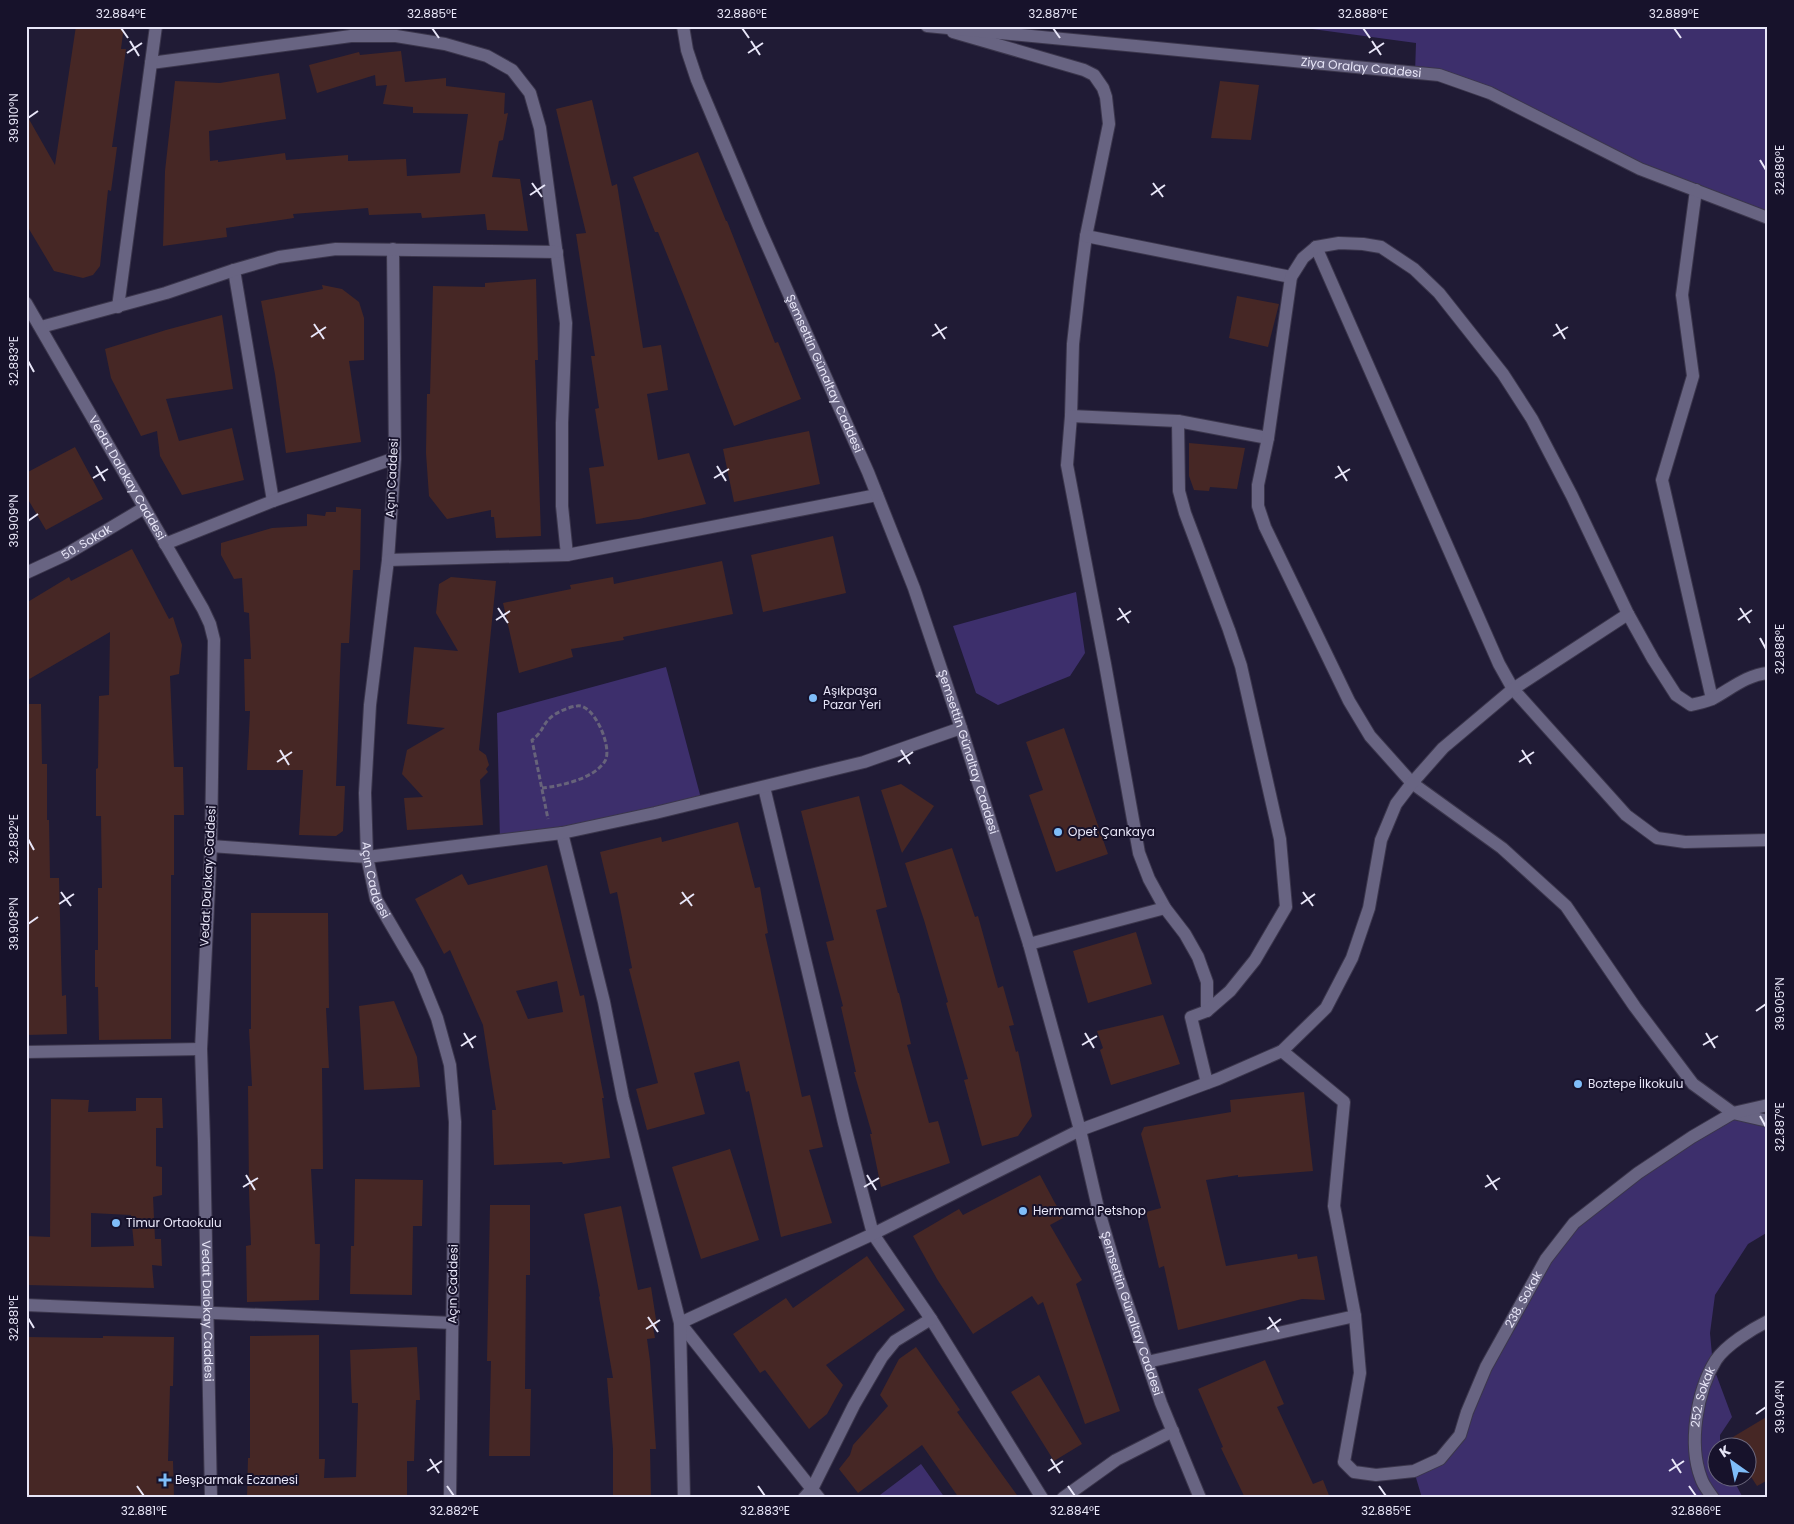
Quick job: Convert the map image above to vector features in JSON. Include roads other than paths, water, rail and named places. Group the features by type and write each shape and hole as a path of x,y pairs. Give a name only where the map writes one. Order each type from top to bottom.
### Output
{"street":[{"path":"118,307 156,26"},
{"name":"Şemsettin Günaltay Caddesi","path":"683,26 687,50 697,80 759,228 877,495 914,588 961,728 1028,944 1080,1130 1098,1208 1118,1276 1172,1431 1200,1498"},
{"name":"Ziya Oralay Caddesi","path":"927,26 941,29 1439,75 1490,93 1640,169 1768,218"},
{"path":"941,29 1084,70 1094,75 1100,81 1106,97 1109,124 1086,236 1073,344 1071,416 1067,465 1139,853 1149,879 1165,908 1185,934 1198,957 1207,982 1207,1011"},
{"path":"151,63 351,36 396,36 445,44 487,56 512,70 530,93 540,128 566,323 562,423 562,506 567,555"},
{"path":"1696,190 1682,295 1693,376 1662,480 1712,699"},
{"path":"1086,236 1291,277"},
{"path":"1768,673 1757,674 1712,699 1691,705 1676,695 1652,660 1532,419 1504,374 1439,293 1414,269 1381,247 1339,243 1316,247 1303,258 1291,277 1268,438 1258,485 1258,506 1265,527 1349,701 1370,736 1412,782 1502,848 1566,906 1635,1007 1693,1084 1733,1113 1768,1121"},
{"path":"1316,247 1495,656 1513,689 1626,815 1657,838 1685,842 1768,840"},
{"path":"41,327 166,293 279,257 326,250 392,249 557,252"},
{"name":"Açın Caddesi","path":"392,249 394,458 388,560 370,705 364,793 368,856 376,899 418,971 437,1018 450,1065 455,1122 450,1498"},
{"path":"234,270 273,501"},
{"name":"Vedat Dalokay Caddesi","path":"26,303 203,609 210,624 214,640 211,846 201,1049 211,1498"},
{"path":"1071,416 1178,421 1268,438"},
{"path":"1178,421 1179,492 1241,666 1280,839 1286,907 1255,960 1230,991 1207,1011 1190,1017 1207,1083"},
{"path":"165,544 273,501 394,458"},
{"path":"388,560 567,555 877,495"},
{"name":"50. Sokak","path":"26,573 65,555 144,508"},
{"path":"680,1323 873,1234 1080,1130 1207,1083 1282,1051 1326,1008 1352,958 1369,908 1381,840 1396,804 1412,782 1443,748 1513,689 1628,614"},
{"path":"211,846 368,856 557,834 764,787 864,762 961,728"},
{"path":"764,787 844,1123 873,1234 931,1319 1042,1498"},
{"path":"557,834 604,1002 623,1098 680,1323 684,1498"},
{"path":"1028,944 1165,908"},
{"path":"26,1052 201,1049"},
{"path":"1147,1362 1355,1316 1334,1206 1344,1102 1282,1051"},
{"name":"238. Sokak","path":"1355,1316 1360,1373 1344,1462 1354,1472 1376,1475 1414,1471 1440,1459 1460,1435 1467,1412 1486,1367 1546,1259 1574,1223 1638,1173 1692,1137 1733,1113 1768,1105"},
{"path":"26,1305 453,1323"},
{"path":"680,1323 812,1495 854,1405 882,1357 895,1341 931,1319"},
{"name":"252. Sokak","path":"1712,1498 1701,1480 1695,1458 1698,1409 1706,1380 1717,1358 1735,1342 1768,1321"},
{"path":"1063,1498 1116,1460 1172,1431"}],"place":[{"name":"Aşıkpaşa Pazar Yeri","path":"813,698"},
{"name":"Opet Çankaya","path":"1058,832"},
{"name":"Boztepe İlkokulu","path":"1578,1084"},
{"name":"Hermama Petshop","path":"1023,1211"},
{"name":"Timur Ortaokulu","path":"116,1223"},
{"name":"Beşparmak Eczanesi","path":"165,1480"}]}
